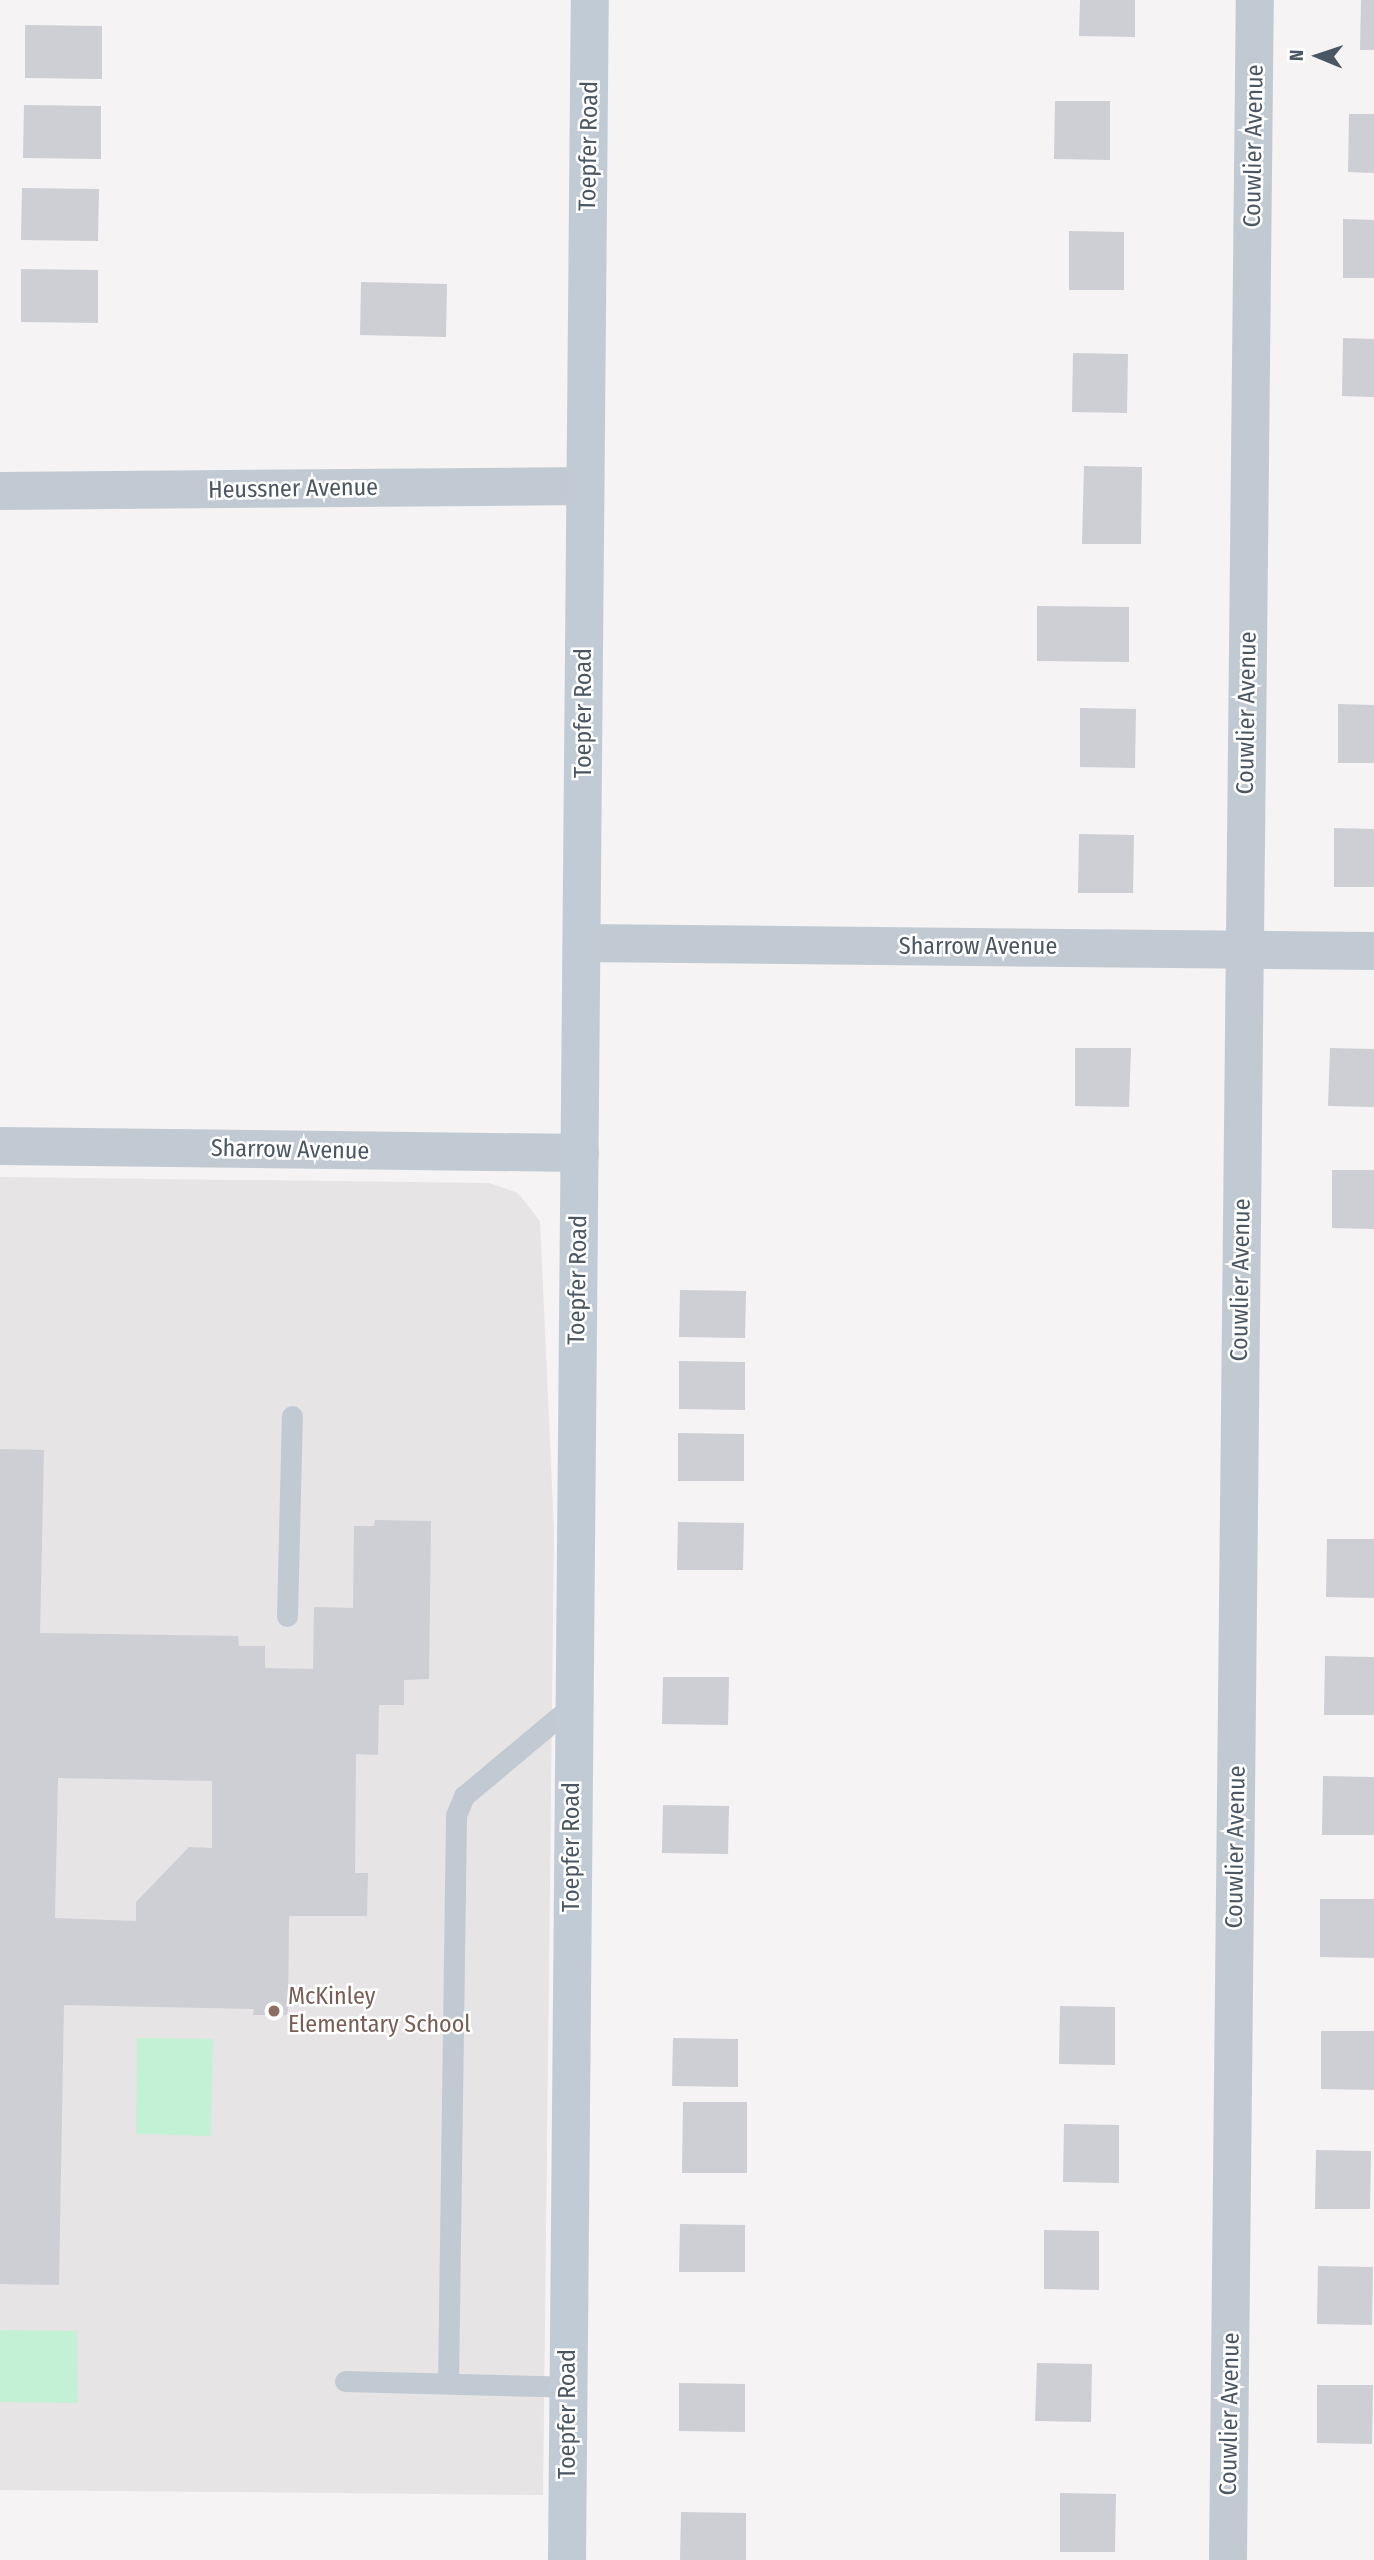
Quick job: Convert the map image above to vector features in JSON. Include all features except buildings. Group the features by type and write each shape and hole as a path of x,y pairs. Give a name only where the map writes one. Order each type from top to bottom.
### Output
{"street":[{"name":"Toepfer Road","path":"567,2560 590,0"},
{"name":"Couwlier Avenue","path":"1228,2560 1255,0"},
{"name":"Heussner Avenue","path":"0,491 585,486"},
{"name":"Sharrow Avenue","path":"583,943 1374,951"},
{"name":"Sharrow Avenue","path":"0,1146 580,1153"}],"lane":[{"path":"287,1616 292,1416"},
{"path":"448,2384 456,1815 464,1796 574,1704"},
{"path":"345,2381 569,2386"}],"shaded area":[{"name":"McKinley Elementary School","path":"0,1177 489,1183 518,1193 540,1221 554,1531 543,2495 0,2490"}],"green space":[{"path":"137,2038 213,2039 211,2136 136,2134"},
{"path":"0,2330 77,2331 78,2403 0,2402"}],"place":[{"name":"McKinley Elementary School","path":"274,2011"}]}
